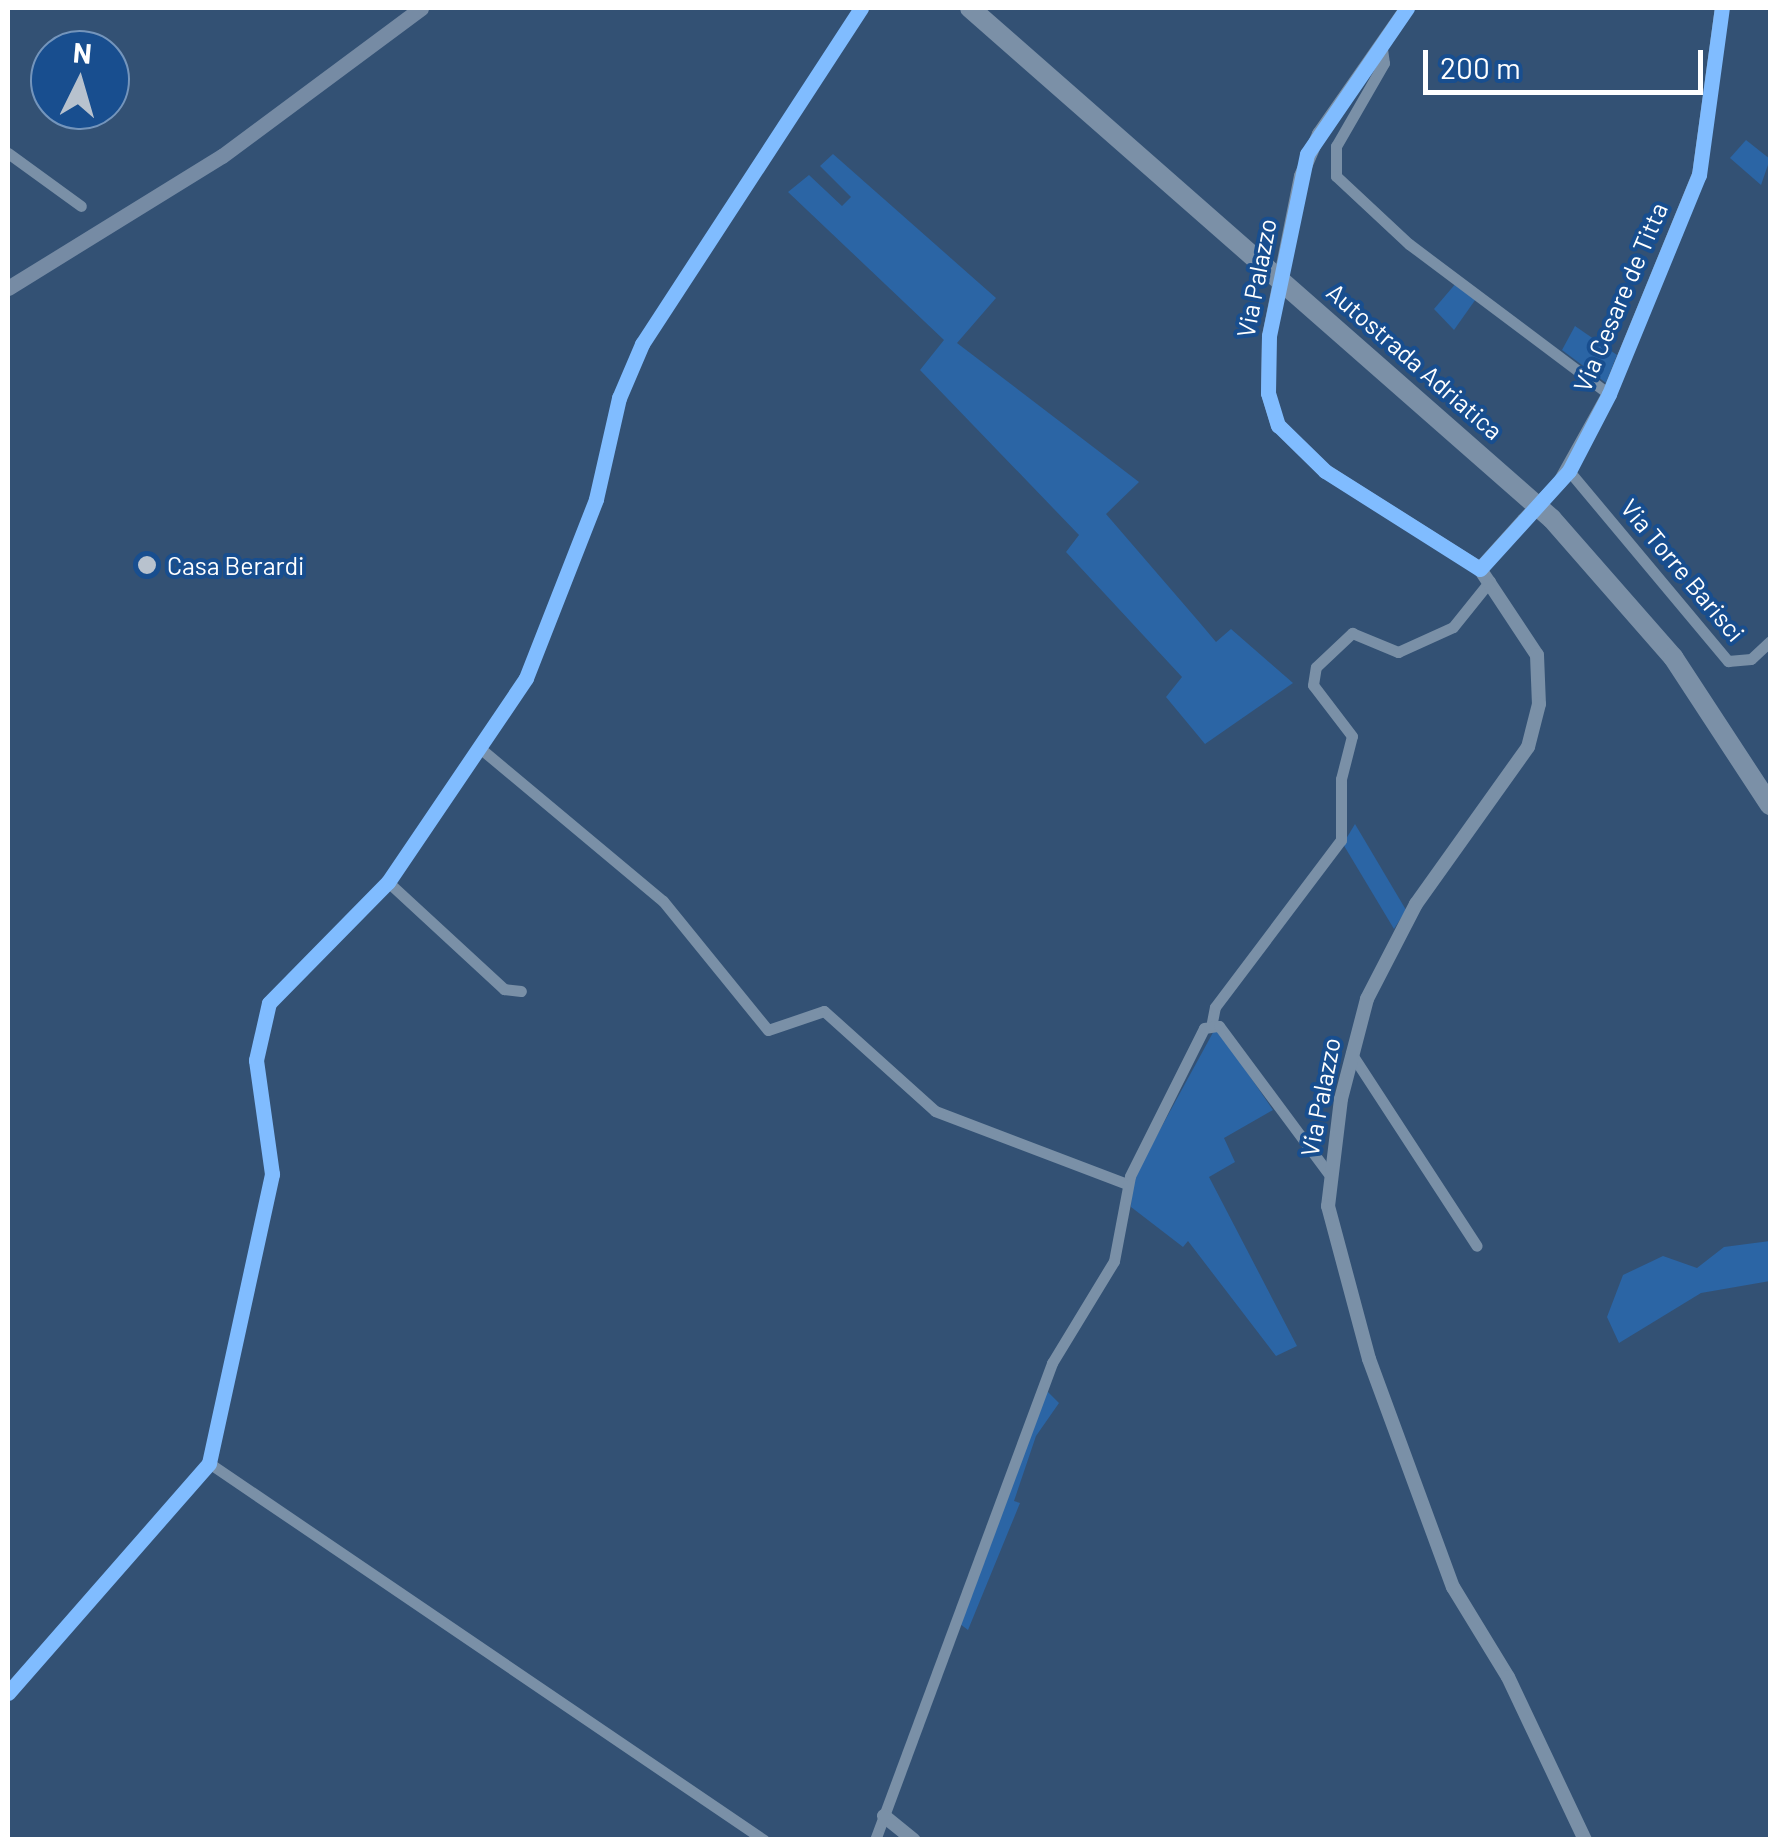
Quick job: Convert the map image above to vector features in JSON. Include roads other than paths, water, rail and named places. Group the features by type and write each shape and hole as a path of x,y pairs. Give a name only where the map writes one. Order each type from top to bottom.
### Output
{"highway":[{"name":"Autostrada Adriatica","path":"970,8 1552,519 1673,657 1770,805"},
{"name":"Autostrada Adriatica","path":"990,8 1560,509 1683,649 1770,780"}],"main road":[{"path":"8,288 222,156 421,8"}],"street":[{"path":"8,1693 209,1463 272,1174 256,1088 264,1017 292,976 388,882 526,678 596,499 619,398 642,344 861,8"},
{"name":"Via Palazzo","path":"1407,8 1318,134 1301,176 1269,336 1272,410 1299,449 1480,569 1537,655 1535,727 1506,785 1386,956 1350,1052 1328,1174 1328,1206 1369,1359 1453,1588 1508,1677 1585,1840"},
{"name":"Via Cesare de Titta","path":"1480,569 1564,476 1609,394 1699,176 1722,8"},
{"path":"1382,48 1384,63 1336,146 1336,176 1409,244 1609,394"},
{"path":"8,153 81,206"},
{"name":"Via Torre Barisci","path":"1564,476 1728,661 1751,659 1770,641"},
{"path":"875,1840 1052,1364 1114,1262 1128,1184 1212,1022 1215,1007 1341,840 1341,779 1352,736 1314,685 1316,667 1352,633 1398,652 1454,627 1490,582"},
{"path":"481,749 663,901 768,1030 824,1011 935,1111 1128,1184"},
{"path":"388,882 504,989 520,991"},
{"path":"1212,1022 1328,1174"},
{"path":"1350,1052 1476,1246"},
{"path":"209,1463 764,1840"},
{"path":"884,1816 914,1840"}],"place":[{"name":"Casa Berardi","path":"147,565"}]}
